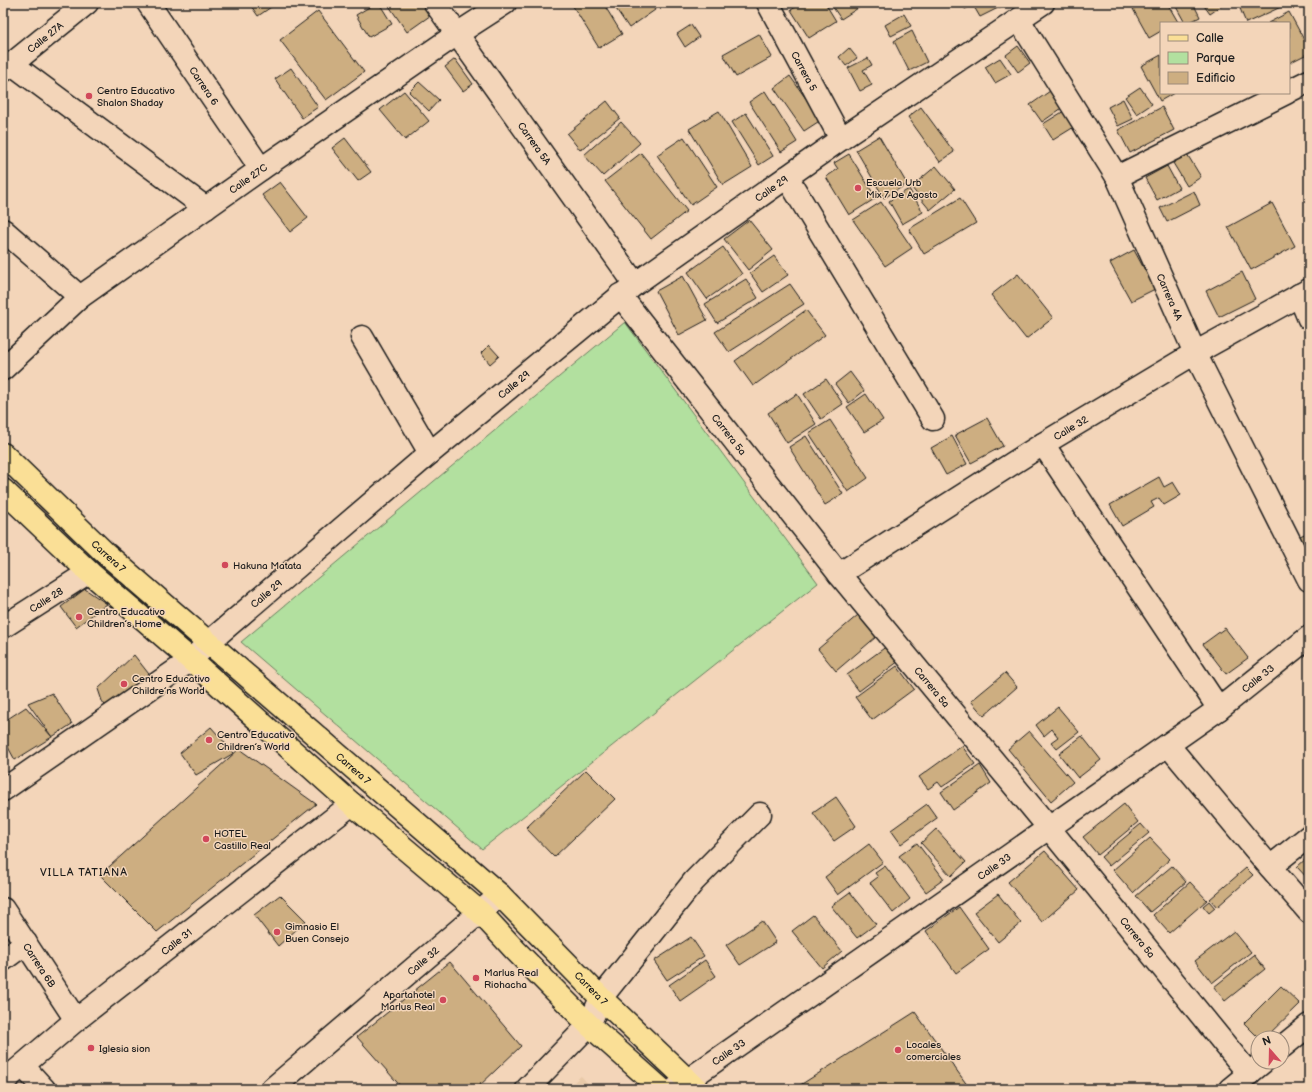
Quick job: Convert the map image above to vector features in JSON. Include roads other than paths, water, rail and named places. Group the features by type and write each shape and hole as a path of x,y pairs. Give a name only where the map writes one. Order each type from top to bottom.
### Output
{"main road":[{"name":"Carrera 7","path":"3,454 104,552 500,895 686,1086"},
{"path":"3,490 89,572 191,660 352,804 480,913 514,950 590,1025 662,1089"}],"street":[{"name":"Calle 27A","path":"7,68 87,3"},
{"name":"Carrera 6","path":"148,3 261,169"},
{"name":"Carrera 5A","path":"435,3 628,289"},
{"name":"Calle 27C","path":"3,369 80,297 261,169 457,34 505,3"},
{"name":"Carrera 5","path":"768,3 841,139"},
{"name":"Calle 29","path":"3,790 191,660 208,643 430,453 628,289 841,139 1043,3"},
{"name":"Carrera 4A","path":"1018,20 1117,176 1195,353 1309,580"},
{"path":"7,68 206,208"},
{"path":"1290,90 1309,81"},
{"path":"1117,176 1284,94"},
{"path":"787,177 933,419"},
{"path":"3,230 80,297"},
{"name":"Carrera 5a","path":"628,289 838,574 1049,828 1250,1061"},
{"path":"1304,293 1309,319"},
{"name":"Calle 32","path":"838,574 1043,444 1195,353 1304,293"},
{"path":"362,337 430,453"},
{"path":"1043,444 1219,709"},
{"name":"Calle 28","path":"3,627 89,572"},
{"name":"Calle 33","path":"686,1086 1219,709 1309,637"},
{"path":"1168,745 1309,912"},
{"name":"Calle 31","path":"3,1082 76,1020 352,804"},
{"path":"528,1089 590,1025 601,998 694,881 760,814"},
{"path":"1270,867 1309,836"},
{"name":"Calle 32","path":"272,1089 500,895"},
{"name":"Carrera 6B","path":"3,909 76,1020"},
{"path":"3,960 26,943"},
{"path":"1290,1040 1309,1025"},
{"path":"23,1066 44,1089"},
{"path":"1230,1089 1254,1070"}],"place":[{"name":"Centro Educativo Shalon Shaday","path":"89,96"},
{"name":"Escuela Urb Mix 7 De Agosto","path":"858,188"},
{"name":"Hakuna Matata","path":"225,565"},
{"name":"Centro Educativo Children´s Home","path":"79,617"},
{"name":"Centro Educativo Childre´ns World","path":"124,684"},
{"name":"Centro Educativo Children´s World","path":"209,740"},
{"name":"HOTEL Castillo Real","path":"206,839"},
{"name":"Gimnasio El Buen Consejo","path":"277,932"},
{"name":"Marlus Real Riohacha","path":"476,978"},
{"name":"Apartahotel Marlus Real","path":"443,1000"},
{"name":"Iglesia sion","path":"91,1048"},
{"name":"Locales comerciales","path":"898,1050"}],"district":[{"name":"VILLA TATIANA","path":"84,872"}]}
